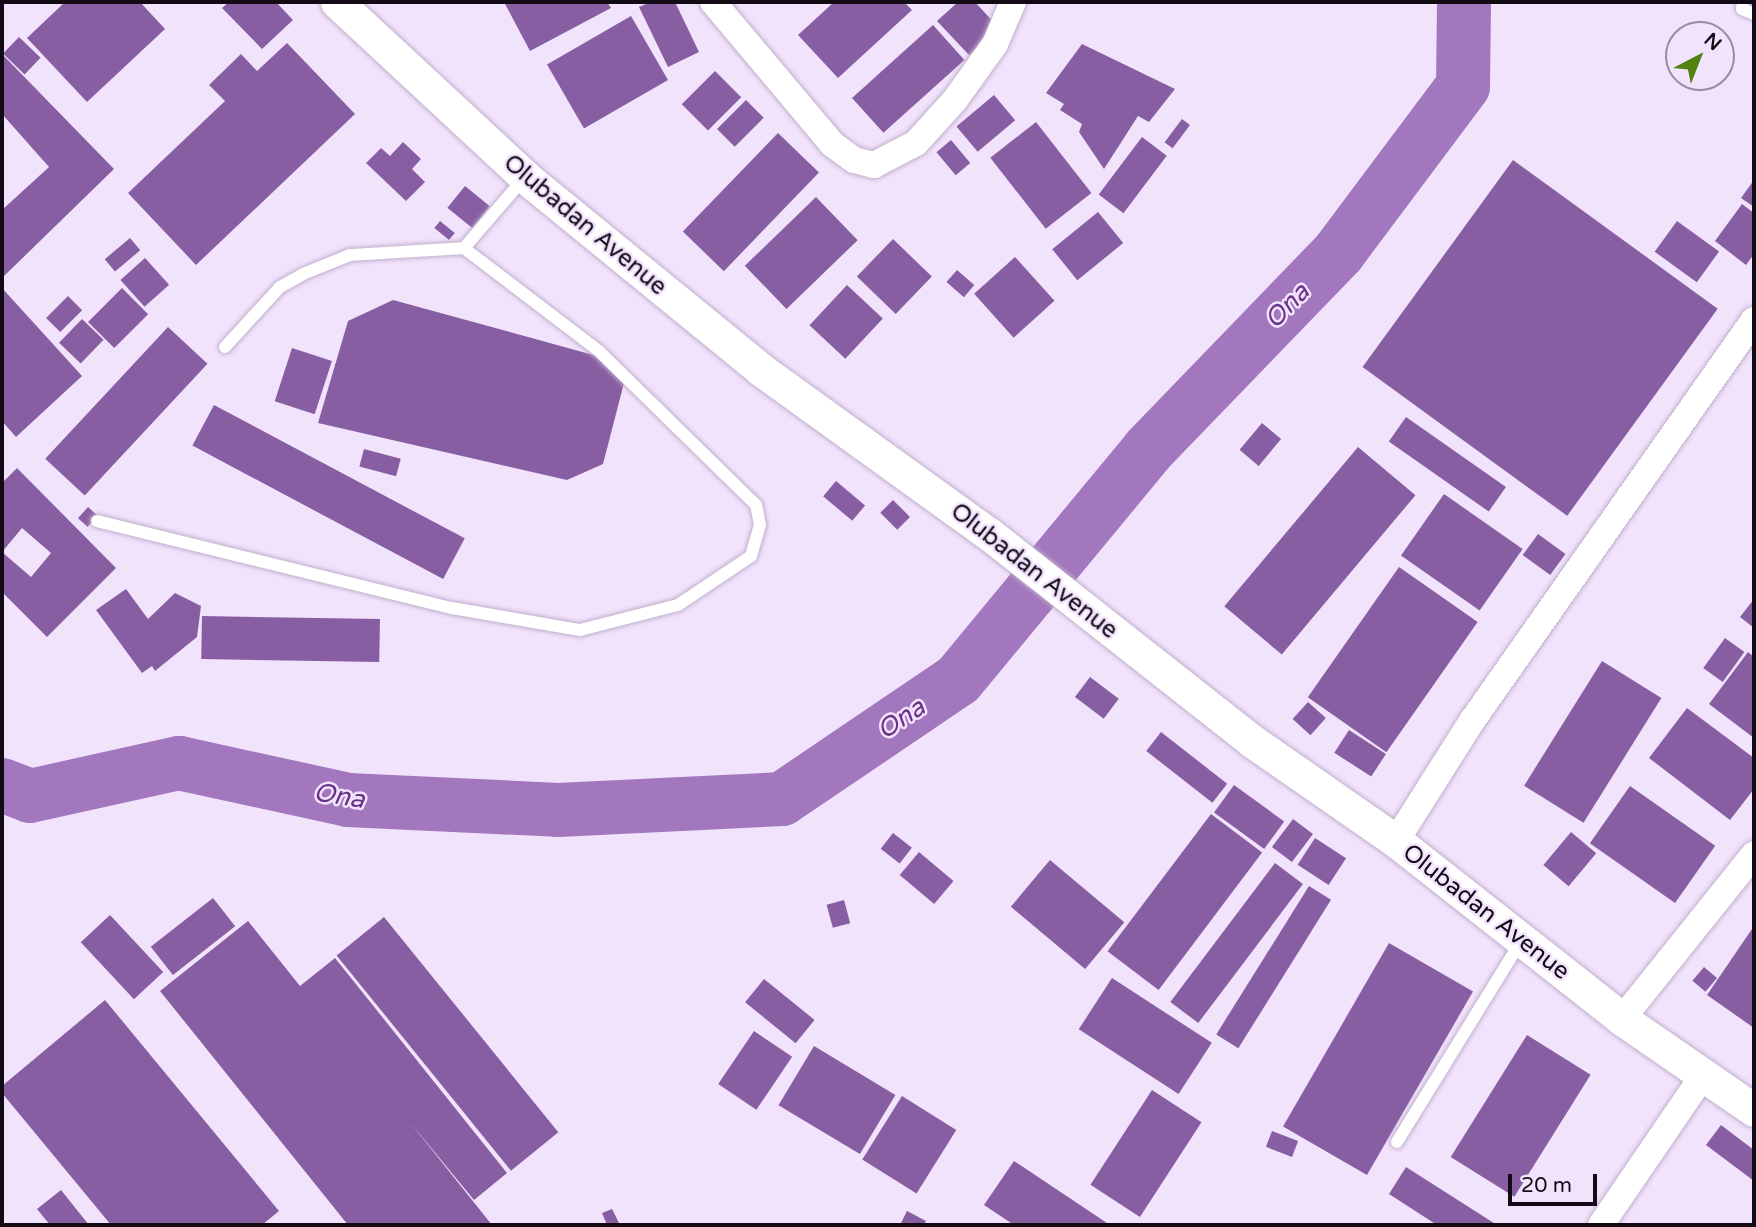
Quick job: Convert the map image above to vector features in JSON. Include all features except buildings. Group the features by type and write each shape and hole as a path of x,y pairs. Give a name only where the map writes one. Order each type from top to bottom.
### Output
{"street":[{"name":"Olubadan Avenue","path":"337,2 525,177 750,360 1070,595 1252,741 1396,841 1622,1019 1702,1077 1754,1110"},
{"path":"713,2 832,144 855,160 874,165 916,143 955,100 995,44 1013,2"},
{"path":"1396,841 1472,720 1754,320"},
{"path":"1622,1019 1754,854"},
{"path":"1601,1225 1702,1077"}],"lane":[{"path":"1743,2 1742,9 1754,14"},
{"path":"464,248 525,177"},
{"path":"97,521 452,608 580,630 678,605 751,556 760,525 756,505 599,351 464,248 351,255 303,274 272,295 225,347"},
{"path":"1396,1142 1522,940"}],"waterway":[{"name":"Ona","path":"2,785 30,796 179,763 348,800 558,810 782,799 958,680 1148,450 1339,252 1463,86 1464,2"}]}
